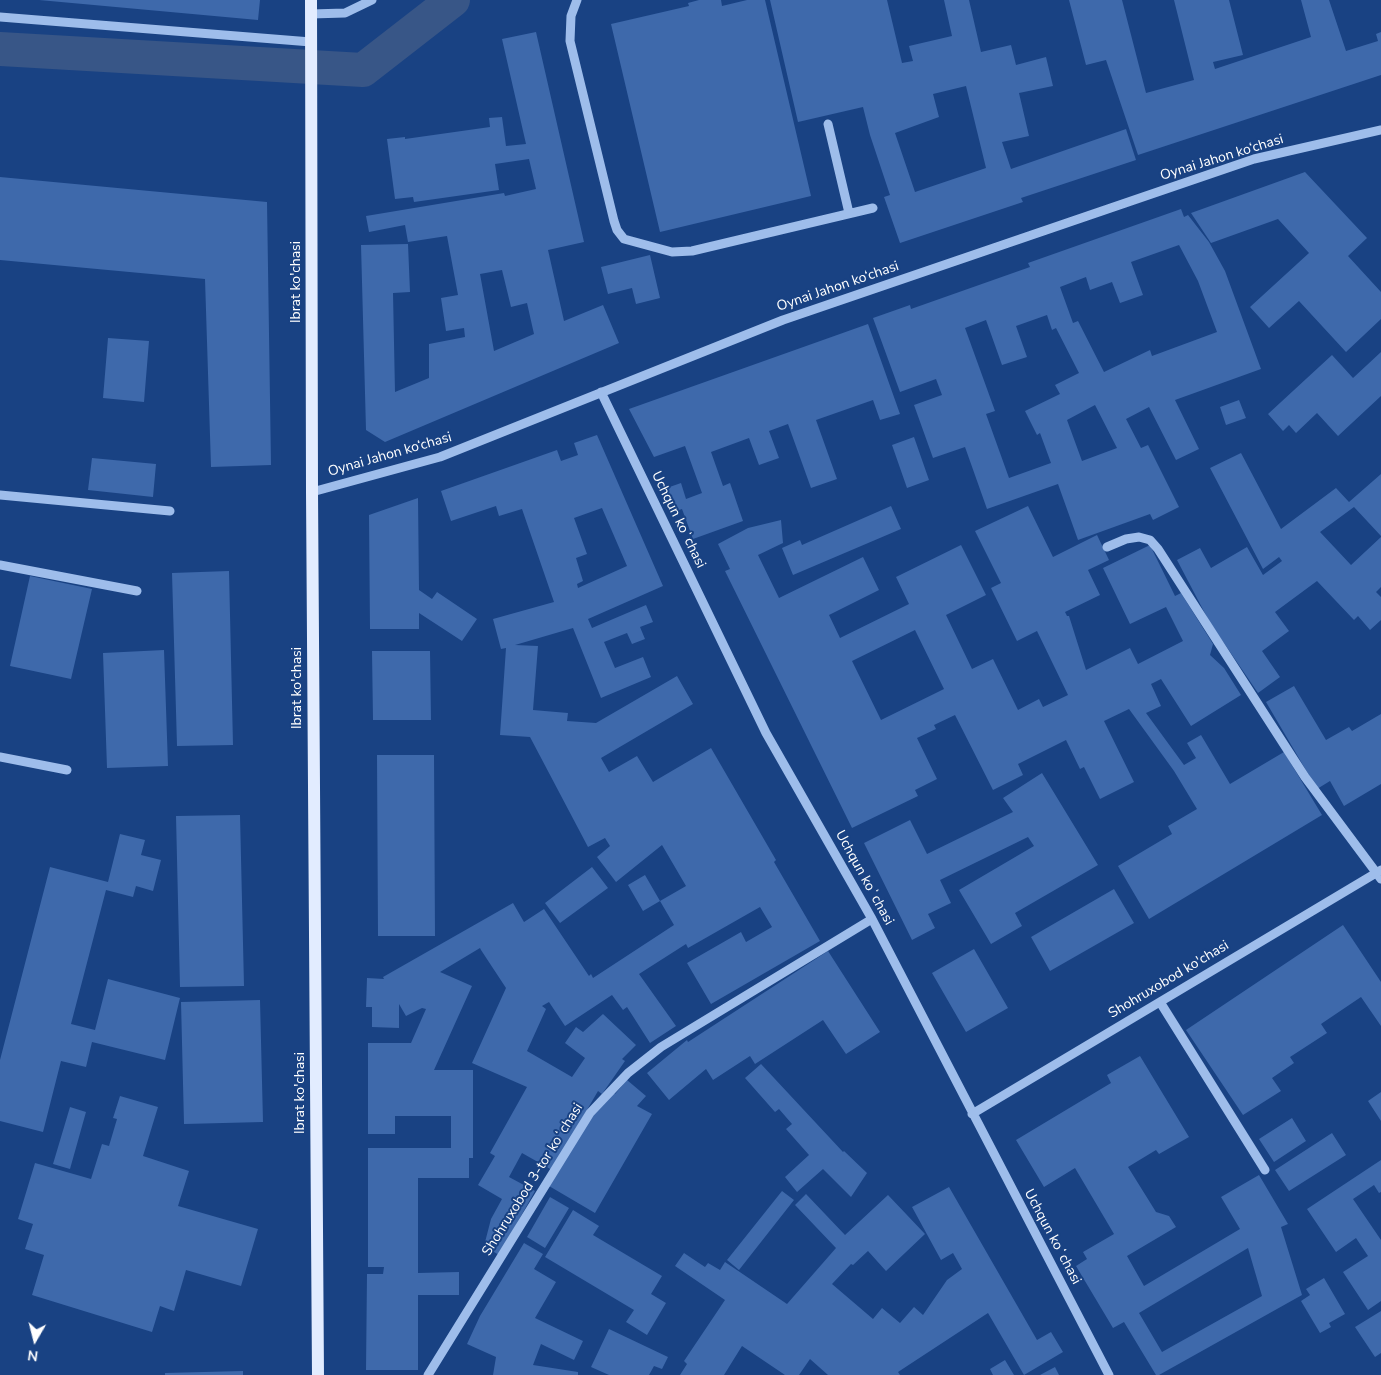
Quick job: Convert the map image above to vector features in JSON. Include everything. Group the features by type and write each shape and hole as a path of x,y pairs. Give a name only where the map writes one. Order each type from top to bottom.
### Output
{"main road":[{"name":"Ibrat ko'chasi","path":"311,0 313,135 312,492 318,1375"}],"street":[{"path":"311,14 345,12 372,0"},
{"path":"577,0 571,16 570,41 614,221 617,230 624,239 672,252 692,251 873,208"},
{"path":"0,17 312,48"},
{"path":"828,124 849,214"},
{"name":"Oynai Jahon ko‘chasi","path":"312,492 440,457 783,320 1244,162 1381,130"},
{"name":"Uchqun koʻchasi","path":"601,392 766,733 872,919 1109,1375"},
{"path":"0,495 170,511"},
{"path":"1107,547 1126,539 1139,537 1150,540 1158,549 1305,777 1380,874"},
{"path":"0,565 137,591"},
{"path":"0,757 66,770"},
{"name":"Shohruxobod ko'chasi","path":"972,1114 1380,874"},
{"name":"Shohruxobod 3-tor koʻchasi","path":"428,1375 590,1113 628,1073 661,1047 872,919"},
{"path":"1160,1002 1265,1170"}],"building":[{"path":"39,0 260,0 258,20"},
{"path":"699,0 721,0 722,6 747,0 765,0 811,196 660,232 611,24 689,6 688,3"},
{"path":"770,0 887,0 902,63 913,61 909,46 952,36 944,0 969,0 981,52 1011,45 1016,65 1046,57 1053,86 1019,93 1029,136 1002,142 1011,169 1126,129 1136,160 1021,198 1023,202 900,243 884,197 890,195 870,135 863,107 798,122","holes":["966,86 986,168 915,192 895,133 939,117 933,94"]},
{"path":"1069,0 1122,0 1146,93 1194,80 1174,0 1229,0 1243,55 1213,62 1215,69 1311,37 1301,0 1329,0 1346,51 1378,41 1376,34 1381,32 1381,75 1138,155 1106,60 1086,65"},
{"path":"536,32 584,242 548,250 564,321 603,305 619,343 385,442 366,430 361,245 408,244 410,292 393,293 395,392 429,378 429,344 465,337 464,328 446,331 441,298 458,295 447,236 408,242 405,225 369,232 366,216 504,193 505,196 536,189 529,159 495,164 499,190 414,202 413,197 395,199 387,139 405,137 405,139 490,127 489,118 502,117 506,146 526,144 502,39","holes":["502,270 511,307 527,303 534,334 494,351 480,274"]},
{"path":"1305,172 1367,238 1348,256 1381,292 1381,319 1346,352 1299,301 1269,328 1250,307 1309,253 1278,219 1211,243 1191,213"},
{"path":"0,177 267,202 271,465 211,467 205,279 0,260"},
{"path":"1181,209 1184,217 1188,215 1209,242 1225,271 1261,369 1175,400 1199,449 1176,460 1149,407 1126,419 1141,448 1148,445 1179,507 1153,520 1150,514 1078,540 1058,484 987,509 965,447 933,458 914,405 942,395 936,379 900,392 873,318 910,305 911,309 1030,267 1028,263","holes":["1179,245 1198,281 1217,332 1152,356 1150,350 1104,372 1078,321 1073,323 1060,287 1086,277 1090,290 1112,282 1120,303 1143,295 1131,262","1047,315 1052,330 1056,328 1079,373 1055,385 1060,394 1025,411 1037,435 1040,433 1051,463 1009,478 986,414 995,411 965,328 986,320 1002,365 1027,357 1016,326","1095,405 1117,448 1082,461 1067,420"]},
{"path":"650,255 660,298 636,304 632,288 608,294 601,267"},
{"path":"868,324 900,414 880,420 873,400 816,420 837,479 811,488 788,424 769,431 779,458 759,465 749,438 711,452 723,486 730,483 743,521 693,539 682,509 670,513 661,490 681,483 686,499 702,493 685,446 654,457 629,409"},
{"path":"108,338 149,341 144,402 103,398"},
{"path":"1381,352 1381,396 1338,436 1317,413 1296,433 1289,425 1283,431 1268,414 1332,355 1353,378"},
{"path":"1239,400 1246,418 1226,425 1220,407"},
{"path":"597,435 663,586 588,619 592,628 646,605 653,622 640,627 645,639 632,644 627,633 604,642 615,668 643,657 651,677 601,698 573,628 515,645 538,646 533,710 568,713 567,721 596,723 677,676 693,704 601,758 609,772 637,756 653,782 711,748 776,860 774,862 820,941 711,1004 687,963 741,932 746,942 772,927 760,907 688,948 686,944 639,974 676,1026 650,1043 627,1007 623,1010 612,995 565,1026 549,1002 542,1006 546,1009 527,1051 572,1077 585,1058 565,1043 576,1027 583,1032 603,1014 636,1045 622,1059 625,1061 602,1094 598,1091 552,1170 522,1153 509,1177 535,1191 499,1255 484,1246 491,1219 502,1199 478,1185 495,1156 490,1153 527,1087 472,1063 506,988 480,948 440,972 472,986 434,1070 473,1070 473,1158 469,1158 469,1178 418,1178 418,1273 459,1272 459,1295 418,1295 418,1370 366,1370 367,1274 383,1274 384,1267 368,1267 368,1148 451,1148 451,1116 395,1116 395,1134 368,1134 368,1043 411,1043 426,1009 422,1008 406,1016 399,1004 399,1028 372,1027 372,1007 366,1007 367,978 384,979 383,977 513,903 524,922 544,909 589,976 591,974 593,978 674,925 660,901 686,886 662,845 616,882 597,857 610,846 605,838 588,847 530,737 500,735 506,648 501,649 493,619 554,602 522,509 499,516 496,506 451,521 441,491 557,450 561,461 578,455 574,443","holes":["602,508 627,566 578,588 577,584 583,581 576,558 587,554 574,518"]},
{"path":"914,437 929,480 907,488 892,445"},
{"path":"1241,453 1281,529 1336,488 1349,502 1381,474 1381,536 1354,507 1320,532 1351,565 1381,537 1381,587 1376,592 1381,597 1381,620 1370,630 1358,616 1354,620 1317,581 1275,612 1289,631 1262,651 1280,677 1258,693 1209,621 1177,560 1200,548 1211,568 1247,547 1263,575 1282,561 1279,557 1263,569 1210,468"},
{"path":"92,458 156,464 153,497 88,490"},
{"path":"418,498 419,590 432,599 437,592 477,619 462,641 419,613 419,629 370,629 369,515"},
{"path":"891,506 901,529 793,575 782,548 800,540 802,545"},
{"path":"1028,506 1053,557 1097,535 1109,560 1088,570 1100,595 1065,612 1069,616 1086,670 1130,648 1138,664 1183,641 1166,607 1130,624 1103,568 1150,545 1175,596 1181,593 1213,644 1210,655 1224,668 1241,695 1191,726 1161,679 1151,684 1161,706 1146,713 1184,765 1196,758 1187,743 1201,735 1230,784 1284,752 1322,815 1149,919 1118,866 1172,834 1168,826 1197,809 1174,771 1129,709 1104,721 1134,782 1100,799 1084,767 1080,769 1066,740 1018,764 1023,775 993,790 955,715 934,725 936,729 917,738 937,779 915,790 918,796 852,828 725,571 730,569 718,544 748,528 781,520 783,543 758,555 779,598 863,557 879,590 829,615 840,638 909,604 896,577 961,545 986,595 946,615 972,669 993,659 1018,710 1039,699 1043,707 1068,695 1037,631 1017,641 991,588 1001,583 975,531","holes":["915,630 944,689 881,720 852,661"]},
{"path":"229,571 233,745 177,746 172,573"},
{"path":"30,576 92,589 71,679 10,666"},
{"path":"164,650 168,766 107,768 103,653"},
{"path":"372,651 430,651 431,720 373,720"},
{"path":"1294,686 1326,740 1349,727 1352,731 1381,714 1381,784 1344,806 1330,781 1317,789 1266,702"},
{"path":"377,755 434,755 435,936 378,936"},
{"path":"1042,773 1098,865 1015,913 1022,926 991,944 959,890 1034,846 1028,837 940,880 951,903 928,914 935,928 912,940 864,843 910,820 927,854 1013,812 1003,798"},
{"path":"240,815 244,986 180,987 176,816"},
{"path":"120,834 145,840 141,855 161,860 153,891 136,886 133,897 106,890 71,1024 95,1030 108,979 180,998 165,1060 92,1042 86,1067 61,1061 43,1132 0,1121 0,1060 50,867 108,882"},
{"path":"592,867 608,888 560,923 545,903"},
{"path":"645,875 660,901 643,911 628,885"},
{"path":"1114,889 1134,923 1050,971 1031,937"},
{"path":"1343,925 1381,982 1381,1026 1361,997 1321,1024 1327,1033 1290,1057 1294,1063 1272,1078 1281,1091 1243,1115 1186,1030"},
{"path":"974,949 1008,1008 966,1032 932,973"},
{"path":"828,951 880,1032 846,1054 823,1020 755,1064 750,1056 713,1080 706,1069 669,1100 647,1073 687,1040 688,1042"},
{"path":"260,1000 263,1122 184,1124 181,1002"},
{"path":"1140,1056 1189,1137 1159,1154 1156,1150 1128,1167 1156,1212 1169,1216 1176,1227 1127,1256 1144,1286 1240,1229 1221,1197 1259,1175 1288,1224 1281,1227 1302,1295 1159,1375 1156,1375 1124,1322 1113,1328 1076,1266 1087,1259 1083,1252 1114,1234 1075,1168 1044,1187 1016,1140 1111,1083 1107,1075","holes":["1248,1248 1262,1296 1162,1352 1139,1313"]},
{"path":"761,1064 843,1152 867,1173 851,1197 823,1169 797,1192 785,1177 809,1155 786,1129 792,1124 779,1109 775,1112 745,1078"},
{"path":"627,1080 646,1096 637,1106 652,1114 595,1213 549,1186 592,1111 612,1092 615,1094"},
{"path":"1381,1092 1381,1121 1368,1101"},
{"path":"120,1096 158,1107 143,1156 189,1171 178,1206 258,1229 241,1286 186,1270 174,1311 160,1306 152,1332 32,1295 44,1255 25,1249 33,1224 18,1219 35,1163 91,1179 102,1144 109,1146 117,1119 113,1118"},
{"path":"70,1107 86,1112 70,1169 53,1164"},
{"path":"1292,1118 1306,1141 1274,1162 1259,1139"},
{"path":"1332,1133 1346,1155 1289,1191 1275,1170"},
{"path":"1381,1160 1381,1192 1379,1193 1374,1185 1353,1199 1381,1240 1381,1301 1368,1310 1343,1272 1368,1256 1356,1238 1336,1252 1307,1209"},
{"path":"949,1187 1037,1340 1051,1332 1063,1352 1024,1375 988,1313 898,1372 900,1375 828,1375 810,1359 799,1375 785,1375 742,1346 724,1375 680,1375 687,1364 684,1361 725,1300 675,1266 684,1253 705,1267 708,1263 720,1270 725,1262 787,1304 836,1248 795,1205 806,1194 845,1235 888,1195 925,1234 886,1271 868,1251 853,1265 851,1264 832,1284 873,1319 882,1308 900,1323 914,1307 923,1315 947,1280 962,1269 953,1253 941,1260 912,1207"},
{"path":"782,1191 794,1200 739,1270 727,1260"},
{"path":"550,1197 569,1208 545,1248 527,1237"},
{"path":"573,1210 599,1226 593,1235 662,1276 651,1294 666,1303 647,1335 626,1322 634,1310 545,1257"},
{"path":"524,1243 543,1254 534,1269 556,1282 535,1318 583,1341 574,1360 541,1344 533,1365 578,1372 578,1375 493,1375 496,1357 467,1344 480,1316"},
{"path":"1324,1278 1345,1314 1329,1323 1331,1327 1320,1333 1301,1301 1310,1295 1306,1289"},
{"path":"1381,1311 1381,1353 1375,1357 1355,1327"},
{"path":"609,1329 668,1357 662,1369 654,1366 649,1375 609,1375 591,1367"},
{"path":"1005,1360 1014,1375 993,1375 990,1369"},
{"path":"1055,1367 1059,1375 1040,1375"},
{"path":"243,1371 243,1375 165,1375 165,1373"}],"waterway":[{"path":"0,49 363,70 453,0"}]}
